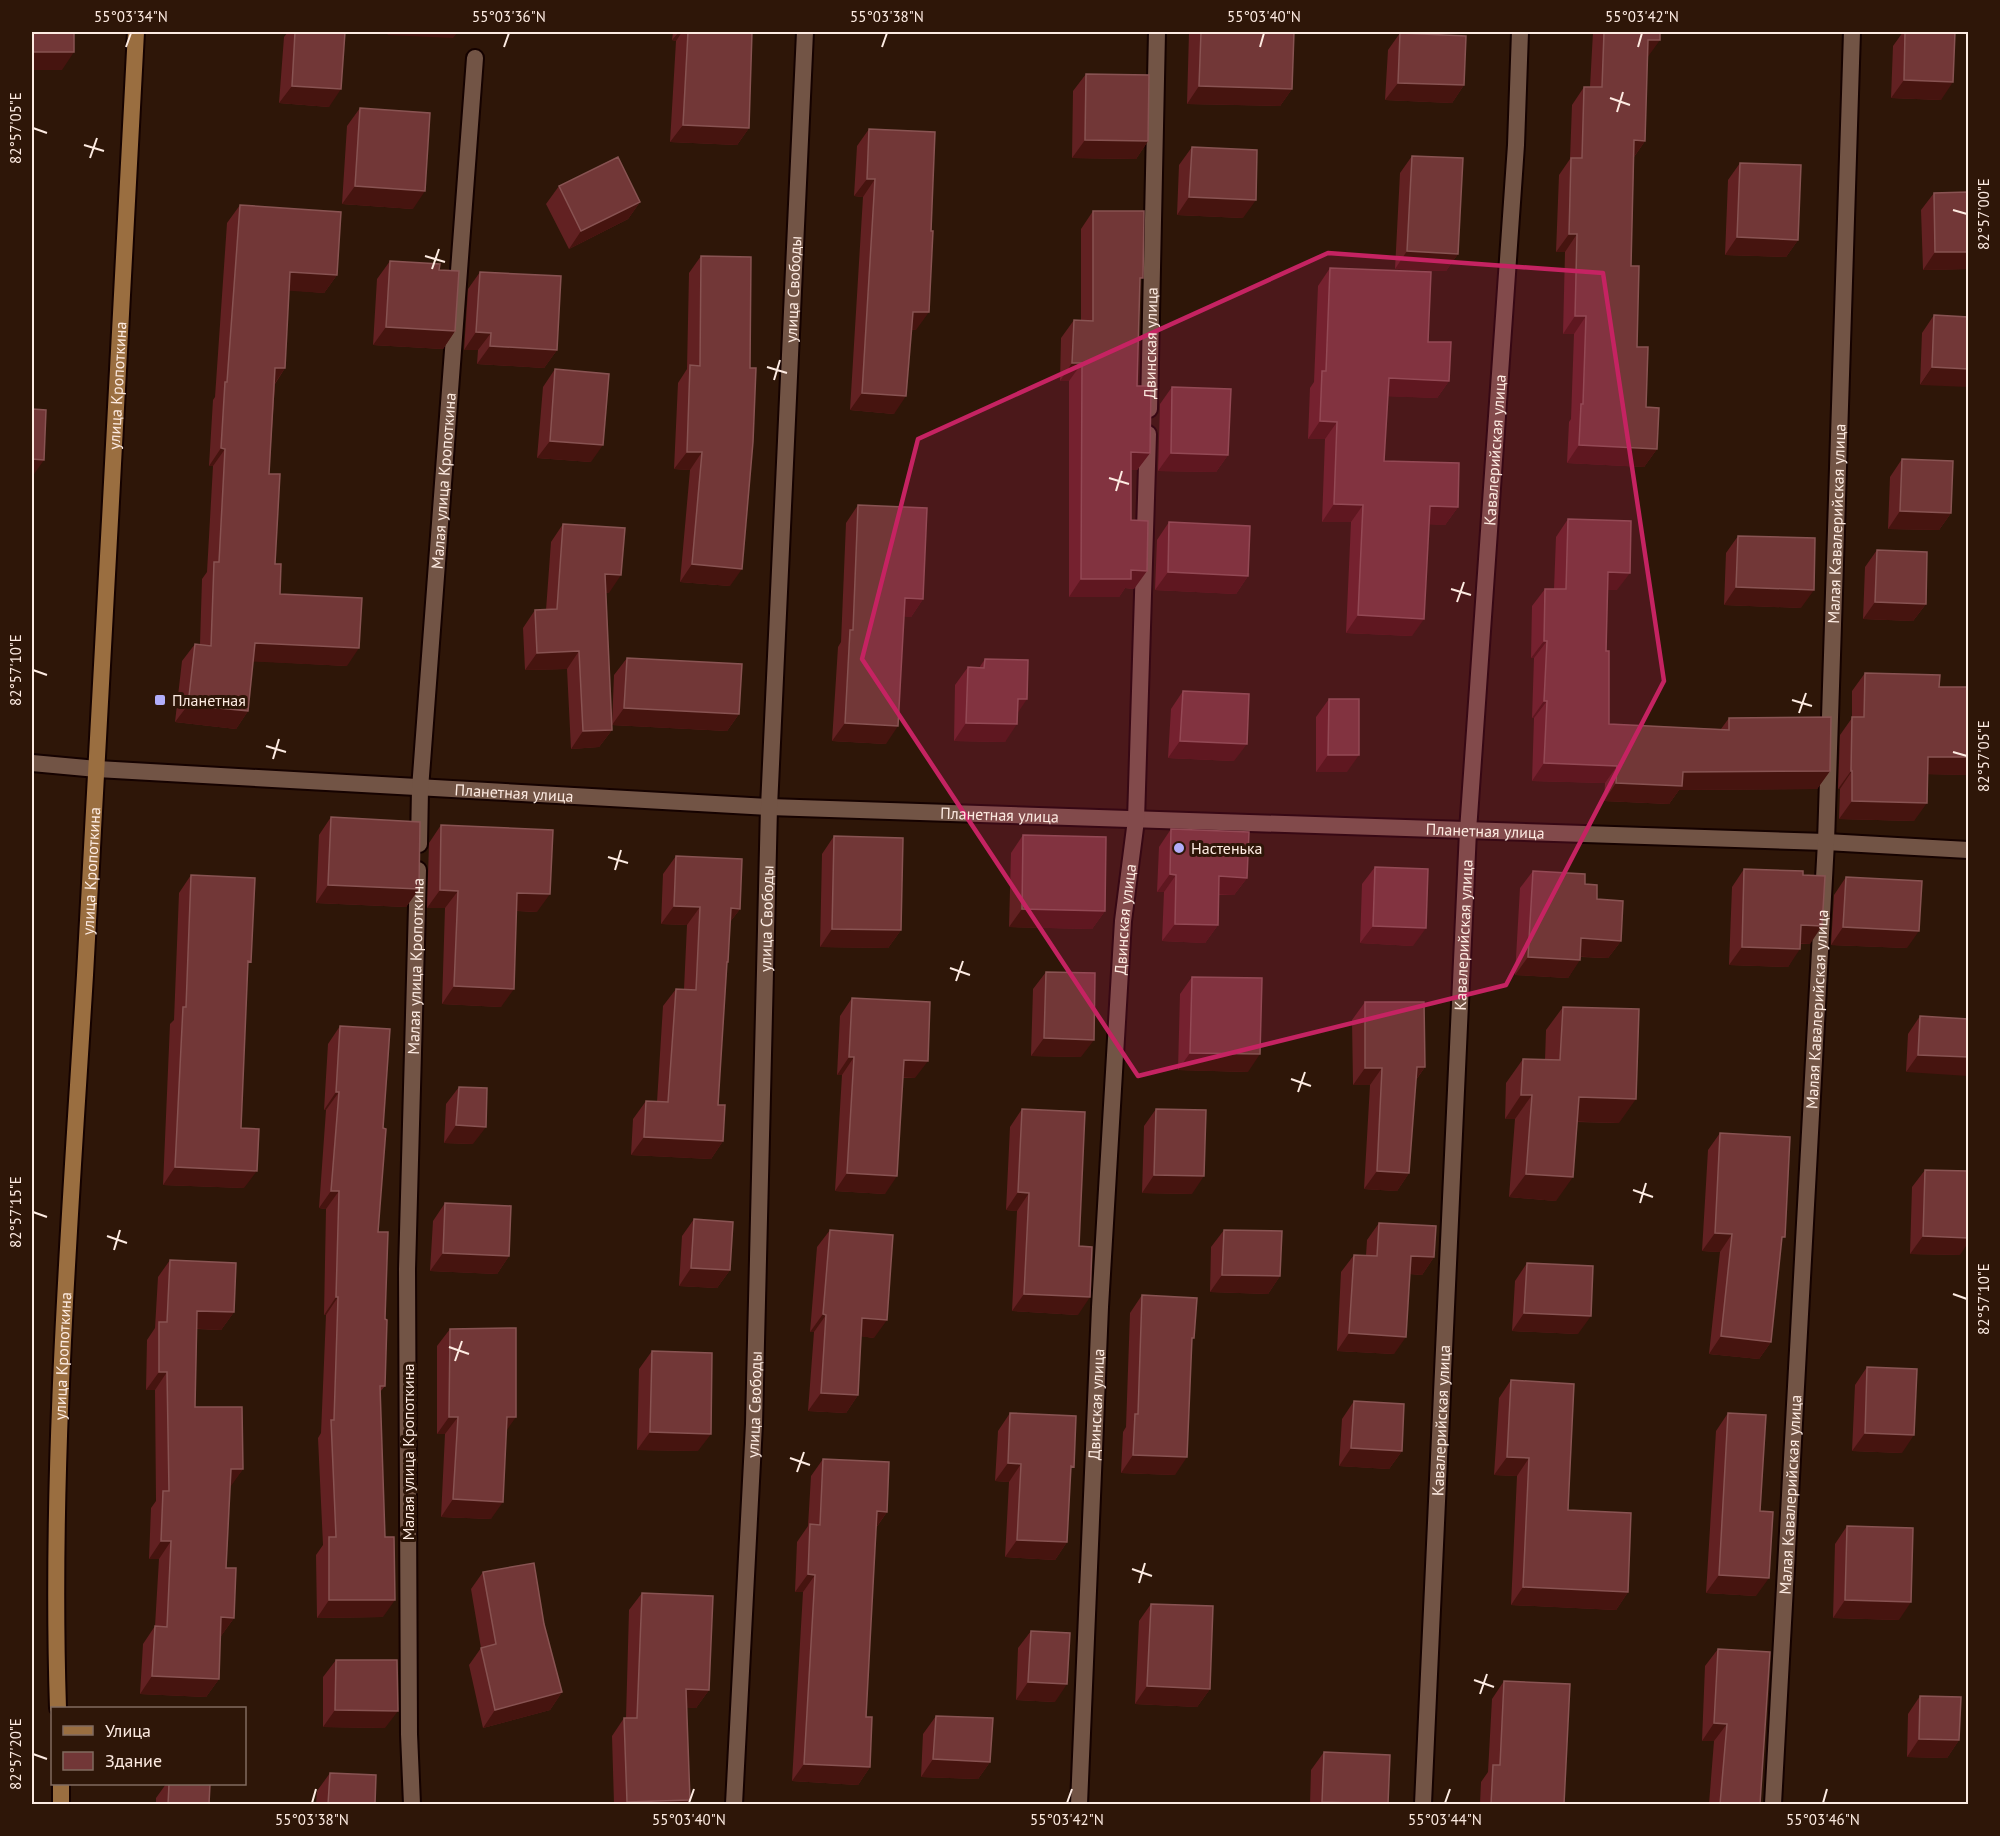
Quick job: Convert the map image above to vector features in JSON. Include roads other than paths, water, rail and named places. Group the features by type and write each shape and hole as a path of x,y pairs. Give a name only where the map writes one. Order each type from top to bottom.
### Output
{"main road":[{"name":"улица Кропоткина","path":"58,1707 55,1618 62,1357 97,770 136,32"},
{"path":"61,1785 61,1804"}],"street":[{"name":"улица Свободы","path":"735,1804 754,1424 769,807 805,32"},
{"name":"Двинская улица","path":"1079,1804 1100,1307 1124,921 1136,820 1146,562 1157,32"},
{"name":"Кавалерийская улица","path":"1422,1804 1468,831 1515,156 1520,32"},
{"name":"Малая Кавалерийская улица","path":"1773,1804 1826,843 1852,32"},
{"name":"Малая улица Кропоткина","path":"412,1804 409,1734 406,1269 420,789 475,58"},
{"name":"Планетная улица","path":"32,763 97,770 769,807 1826,843 1968,850"}],"place":[{"name":"Планетная","path":"160,700"},
{"name":"Настенька","path":"1179,848"}]}
